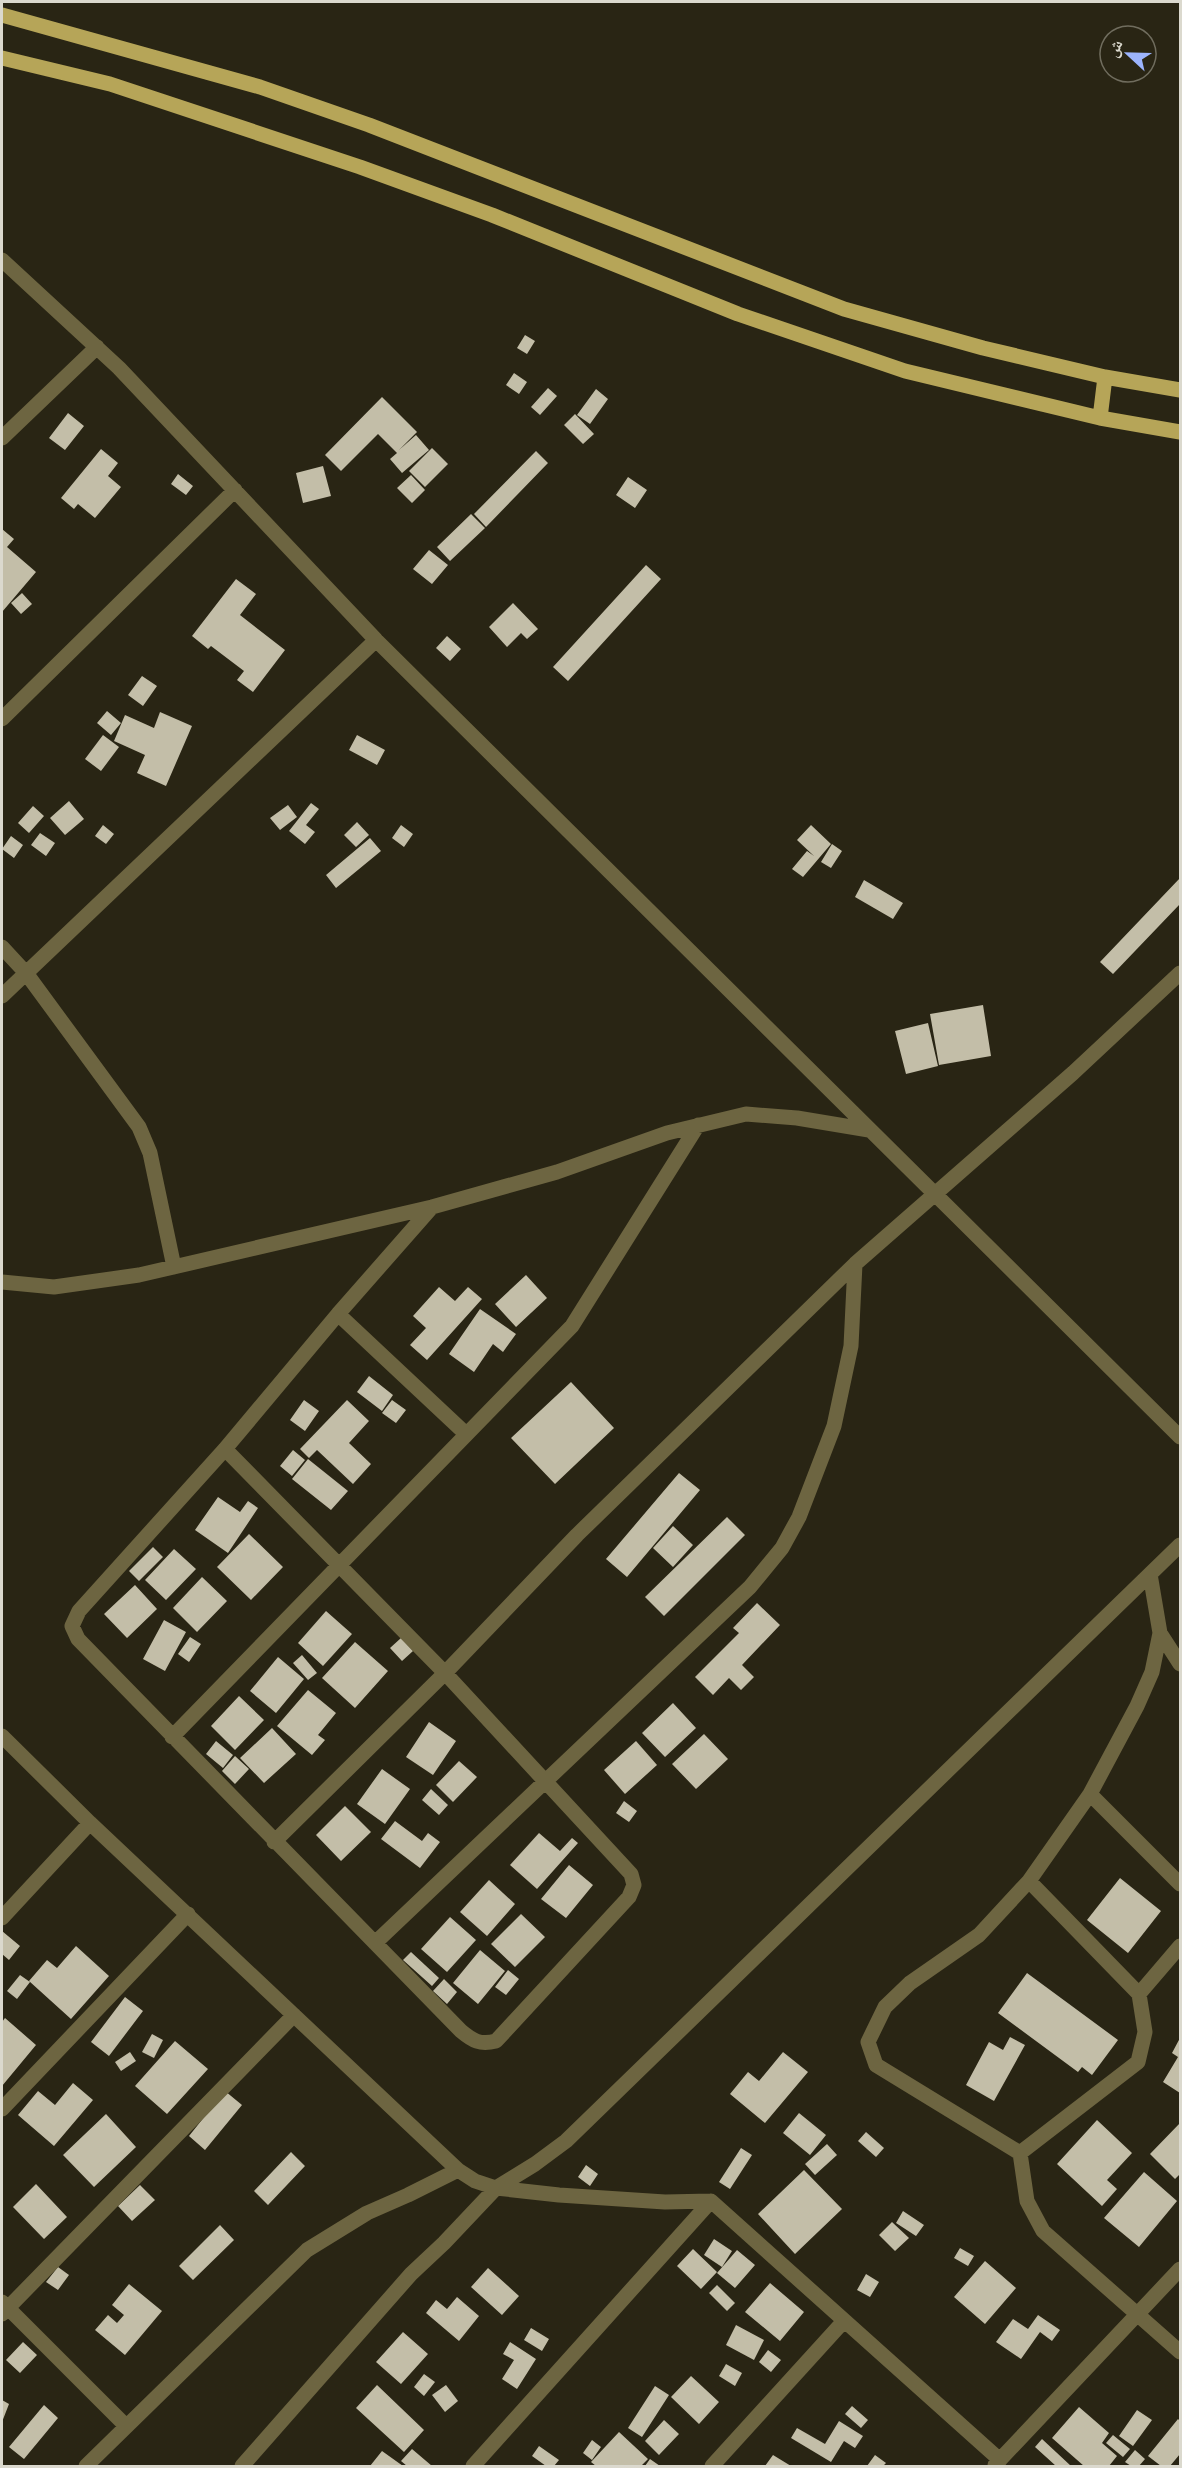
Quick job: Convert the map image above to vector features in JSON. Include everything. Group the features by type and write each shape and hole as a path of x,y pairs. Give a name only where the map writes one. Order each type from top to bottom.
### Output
{"main road":[{"path":"2,15 271,91 369,125 844,309 917,331 1105,377 1180,390"},
{"path":"2,58 110,84 360,167 492,215 738,314 905,371 1100,417 1180,432"},
{"path":"1100,417 1105,377"}],"street":[{"path":"2,260 97,347 376,640 1180,1437"},
{"path":"2,438 97,347"},
{"path":"2,719 235,490"},
{"path":"2,996 376,640"},
{"path":"2,947 26,973 139,1127 150,1153 174,1267"},
{"path":"274,1842 445,1673 577,1535 855,1264 937,1194 1180,973"},
{"path":"2,1282 54,1287 138,1275 174,1267 432,1207 557,1172 622,1148 698,1125 746,1114 797,1118 869,1130"},
{"path":"172,1737 572,1326 698,1125"},
{"path":"225,1449 445,1673 631,1874 634,1885 629,1897 496,2041 483,2044 473,2041 461,2031 172,1737 78,1639 72,1626 79,1611 225,1449 338,1314 432,1207"},
{"path":"375,1943 543,1781 750,1587 782,1548 799,1517 834,1426 851,1346 855,1264"},
{"path":"338,1314 466,1434"},
{"path":"242,2466 411,2274 444,2243 496,2187 535,2164 566,2141 1180,1545"},
{"path":"1020,2153 876,2065 868,2042 885,2007 910,1983 979,1935 1029,1881 1089,1794 1137,1706 1152,1672 1160,1633 1150,1574"},
{"path":"1160,1633 1180,1664"},
{"path":"2,1736 90,1823 458,2170 475,2181 496,2187 630,2200 711,2201 997,2463 1180,2270"},
{"path":"1089,1794 1180,1884"},
{"path":"2,1918 90,1823"},
{"path":"1020,2153 1138,2062 1145,2032 1139,1994 1029,1881"},
{"path":"2,2109 188,1914"},
{"path":"1139,1994 1180,1947"},
{"path":"126,2426 4,2308 294,2015"},
{"path":"1020,2153 1027,2201 1043,2231 1180,2352"},
{"path":"86,2466 306,2250 367,2212 458,2170"},
{"path":"473,2466 711,2201"},
{"path":"712,2466 843,2322"}],"building":[{"path":"525,335 535,341 527,354 517,348"},
{"path":"514,373 527,382 519,394 506,385"},
{"path":"548,388 557,396 540,415 531,407"},
{"path":"596,389 608,399 590,424 577,415"},
{"path":"382,397 417,432 399,450 416,435 429,450 402,473 390,459 397,453 378,434 341,471 325,455"},
{"path":"68,413 84,426 65,450 49,438"},
{"path":"575,414 594,434 583,444 564,425"},
{"path":"432,448 448,464 425,487 409,471"},
{"path":"101,449 118,463 108,476 121,487 95,518 78,504 74,509 61,498"},
{"path":"536,451 548,463 486,527 474,514"},
{"path":"323,466 331,496 303,503 296,473"},
{"path":"178,474 193,486 186,495 171,484"},
{"path":"411,475 425,490 412,503 397,488"},
{"path":"628,477 647,490 635,508 616,495"},
{"path":"471,514 485,528 450,561 437,547"},
{"path":"2,529 14,539 7,547 36,572 2,612"},
{"path":"429,550 448,565 432,584 413,569"},
{"path":"646,565 661,579 568,681 553,667"},
{"path":"236,579 256,594 240,615 285,650 253,692 237,680 244,671 211,646 208,649 192,636"},
{"path":"22,593 32,604 21,614 11,603"},
{"path":"513,603 538,629 527,639 521,633 507,647 489,627"},
{"path":"447,636 461,649 450,661 436,648"},
{"path":"142,676 157,686 143,706 128,695"},
{"path":"107,711 121,723 111,735 97,723"},
{"path":"160,712 192,726 166,786 137,773 145,755 114,741 125,715 154,728"},
{"path":"103,735 119,747 101,771 85,759"},
{"path":"357,735 385,750 377,765 349,750"},
{"path":"69,801 84,819 65,835 50,818"},
{"path":"311,803 319,809 306,825 315,832 305,844 289,831"},
{"path":"288,805 297,817 280,830 270,818"},
{"path":"33,806 44,816 29,833 18,823"},
{"path":"357,822 369,835 356,847 344,835"},
{"path":"103,825 114,834 106,844 95,836"},
{"path":"401,825 413,834 404,847 392,838"},
{"path":"811,825 831,844 803,877 792,869 807,851 814,856 797,840"},
{"path":"40,833 55,843 46,856 31,845"},
{"path":"11,836 23,845 14,858 2,849"},
{"path":"370,838 381,851 336,888 326,875"},
{"path":"832,844 842,851 831,868 821,862"},
{"path":"1180,878 1180,904 1113,974 1100,962"},
{"path":"864,880 903,903 893,919 855,897"},
{"path":"983,1005 991,1056 939,1065 930,1014"},
{"path":"928,1023 938,1066 906,1074 895,1031"},
{"path":"526,1275 547,1298 516,1327 495,1304"},
{"path":"439,1287 455,1301 468,1287 482,1299 427,1360 410,1345 426,1328 413,1316"},
{"path":"480,1309 516,1334 503,1352 493,1344 474,1372 449,1354"},
{"path":"369,1376 393,1395 382,1411 357,1392"},
{"path":"571,1382 614,1428 555,1484 511,1438"},
{"path":"304,1400 319,1411 305,1431 290,1420"},
{"path":"347,1400 369,1421 349,1443 371,1464 353,1484 317,1450 309,1458 300,1449"},
{"path":"392,1400 406,1410 396,1423 382,1413"},
{"path":"293,1450 305,1460 292,1476 280,1466"},
{"path":"308,1459 348,1491 331,1510 292,1479"},
{"path":"679,1473 700,1490 627,1577 606,1559"},
{"path":"218,1497 240,1512 248,1501 258,1508 228,1553 195,1530"},
{"path":"727,1517 745,1535 664,1616 645,1597"},
{"path":"673,1526 693,1545 673,1567 653,1548"},
{"path":"249,1534 283,1567 251,1600 217,1567"},
{"path":"153,1547 163,1557 139,1581 129,1571"},
{"path":"174,1549 196,1569 166,1600 145,1580"},
{"path":"202,1577 227,1601 197,1632 173,1608"},
{"path":"135,1585 157,1609 127,1638 104,1614"},
{"path":"757,1603 780,1625 742,1665 754,1677 741,1690 729,1678 713,1695 695,1677 739,1633 733,1628"},
{"path":"326,1611 352,1634 323,1666 298,1643"},
{"path":"164,1620 186,1632 165,1671 143,1659"},
{"path":"190,1637 201,1644 189,1662 178,1654"},
{"path":"401,1638 413,1651 402,1661 390,1648"},
{"path":"355,1642 388,1671 355,1708 322,1678"},
{"path":"302,1655 317,1673 308,1680 293,1663"},
{"path":"278,1657 304,1679 276,1713 250,1691"},
{"path":"308,1690 336,1713 318,1735 325,1740 312,1755 277,1726"},
{"path":"239,1696 264,1720 235,1750 211,1726"},
{"path":"673,1703 696,1728 665,1757 642,1733"},
{"path":"429,1722 456,1741 433,1775 406,1757"},
{"path":"272,1728 296,1754 264,1783 240,1758"},
{"path":"704,1734 728,1759 696,1789 672,1764"},
{"path":"216,1741 233,1755 223,1768 206,1754"},
{"path":"636,1741 657,1765 625,1794 604,1770"},
{"path":"235,1756 249,1769 235,1784 222,1771"},
{"path":"459,1761 477,1777 453,1802 436,1785"},
{"path":"382,1769 410,1789 385,1824 357,1804"},
{"path":"431,1789 448,1805 439,1815 422,1800"},
{"path":"624,1801 637,1811 629,1822 616,1813"},
{"path":"345,1806 371,1832 341,1861 316,1835"},
{"path":"395,1821 422,1841 428,1833 440,1842 420,1868 381,1839"},
{"path":"539,1833 560,1851 572,1838 578,1843 537,1889 510,1865"},
{"path":"569,1865 593,1885 566,1918 541,1899"},
{"path":"1120,1878 1161,1911 1128,1953 1087,1920"},
{"path":"489,1880 515,1904 487,1936 460,1912"},
{"path":"521,1914 545,1937 515,1967 491,1944"},
{"path":"450,1917 476,1940 447,1972 421,1949"},
{"path":"2,1931 20,1946 9,1960 2,1954"},
{"path":"76,1946 109,1976 71,2019 29,1981 47,1960 57,1968"},
{"path":"480,1950 505,1971 478,2004 453,1983"},
{"path":"411,1952 439,1978 432,1986 403,1960"},
{"path":"508,1970 519,1979 506,1995 495,1987"},
{"path":"1027,1973 1118,2040 1092,2075 1082,2067 1078,2072 998,2013"},
{"path":"20,1975 30,1982 17,1999 7,1991"},
{"path":"444,1979 457,1992 447,2004 433,1991"},
{"path":"125,1997 143,2011 109,2056 91,2042"},
{"path":"5,2018 36,2045 2,2086 2,2022"},
{"path":"152,2034 163,2040 154,2058 142,2052"},
{"path":"1010,2037 1025,2045 994,2101 966,2085 989,2042 1003,2050"},
{"path":"1180,2038 1180,2093 1163,2082 1178,2057 1172,2053"},
{"path":"175,2041 208,2069 167,2114 135,2086"},
{"path":"130,2052 136,2061 121,2071 115,2062"},
{"path":"783,2052 808,2072 765,2123 730,2094 748,2072 759,2081"},
{"path":"73,2083 93,2100 54,2146 18,2115 38,2091 55,2105"},
{"path":"225,2091 242,2105 205,2150 189,2136"},
{"path":"799,2113 826,2135 810,2155 783,2133"},
{"path":"106,2114 136,2147 94,2187 63,2155"},
{"path":"1097,2120 1132,2153 1107,2180 1117,2189 1102,2206 1057,2164"},
{"path":"1180,2123 1180,2174 1175,2179 1150,2154"},
{"path":"866,2132 884,2148 876,2157 858,2141"},
{"path":"827,2144 837,2155 815,2175 805,2164"},
{"path":"741,2148 752,2155 730,2189 719,2182"},
{"path":"291,2152 305,2166 268,2205 254,2191"},
{"path":"586,2165 598,2174 590,2186 578,2177"},
{"path":"804,2170 842,2209 795,2254 758,2214"},
{"path":"1144,2172 1177,2201 1139,2247 1104,2218"},
{"path":"36,2184 67,2217 44,2239 13,2207"},
{"path":"140,2185 155,2200 132,2221 118,2206"},
{"path":"903,2211 924,2225 916,2236 896,2223"},
{"path":"892,2222 909,2238 895,2251 879,2235"},
{"path":"220,2225 234,2240 193,2280 179,2266"},
{"path":"714,2239 732,2251 722,2267 704,2255"},
{"path":"960,2248 974,2256 968,2266 954,2258"},
{"path":"693,2249 717,2272 701,2289 677,2266"},
{"path":"737,2250 755,2265 735,2288 717,2273"},
{"path":"985,2261 1016,2288 985,2324 954,2297"},
{"path":"58,2267 69,2275 58,2290 46,2282"},
{"path":"488,2268 519,2296 502,2315 471,2287"},
{"path":"866,2274 879,2282 870,2297 857,2290"},
{"path":"770,2283 804,2312 780,2341 745,2312"},
{"path":"129,2284 162,2311 125,2355 95,2330 108,2315 117,2323 124,2315 112,2305"},
{"path":"717,2285 735,2303 727,2311 709,2293"},
{"path":"457,2297 479,2316 459,2341 426,2313 436,2300 447,2309"},
{"path":"1038,2315 1060,2330 1052,2341 1040,2332 1021,2359 996,2342 1013,2319 1028,2329"},
{"path":"736,2325 764,2340 754,2360 726,2345"},
{"path":"531,2328 549,2339 542,2351 524,2340"},
{"path":"403,2332 428,2354 401,2384 376,2362"},
{"path":"23,2342 37,2355 20,2373 6,2360"},
{"path":"510,2342 536,2359 517,2389 502,2379 514,2360 503,2354"},
{"path":"768,2350 781,2360 771,2372 759,2362"},
{"path":"726,2364 742,2373 735,2386 719,2376"},
{"path":"424,2374 435,2382 424,2396 414,2387"},
{"path":"691,2376 719,2402 699,2424 671,2397"},
{"path":"377,2385 424,2430 404,2452 356,2408"},
{"path":"446,2385 458,2401 445,2412 432,2395"},
{"path":"655,2386 669,2395 642,2437 628,2428"},
{"path":"2,2400 9,2404 2,2422"},
{"path":"44,2405 58,2418 24,2459 9,2447"},
{"path":"852,2406 868,2420 861,2428 845,2414"},
{"path":"1079,2407 1109,2433 1102,2443 1117,2456 1109,2466 1084,2466 1052,2438"},
{"path":"1137,2410 1152,2420 1133,2446 1119,2436"},
{"path":"1178,2419 1180,2421 1180,2454 1170,2466 1161,2466 1148,2456"},
{"path":"664,2420 679,2434 659,2455 645,2441"},
{"path":"839,2421 863,2436 855,2448 844,2441 831,2462 791,2438 797,2428 825,2444"},
{"path":"619,2432 648,2459 641,2466 596,2466 591,2462"},
{"path":"1113,2435 1130,2449 1123,2457 1106,2443"},
{"path":"1042,2439 1071,2466 1056,2466 1035,2447"},
{"path":"592,2440 601,2447 592,2460 583,2453"},
{"path":"539,2446 559,2460 554,2466 546,2466 532,2456"},
{"path":"412,2449 432,2466 407,2466 401,2461"},
{"path":"1135,2450 1145,2459 1139,2466 1131,2466 1125,2462"},
{"path":"382,2451 403,2466 370,2466"},
{"path":"773,2455 791,2466 765,2466"},
{"path":"875,2455 886,2463 883,2466 867,2466"},
{"path":"650,2459 660,2466 645,2466"}]}
